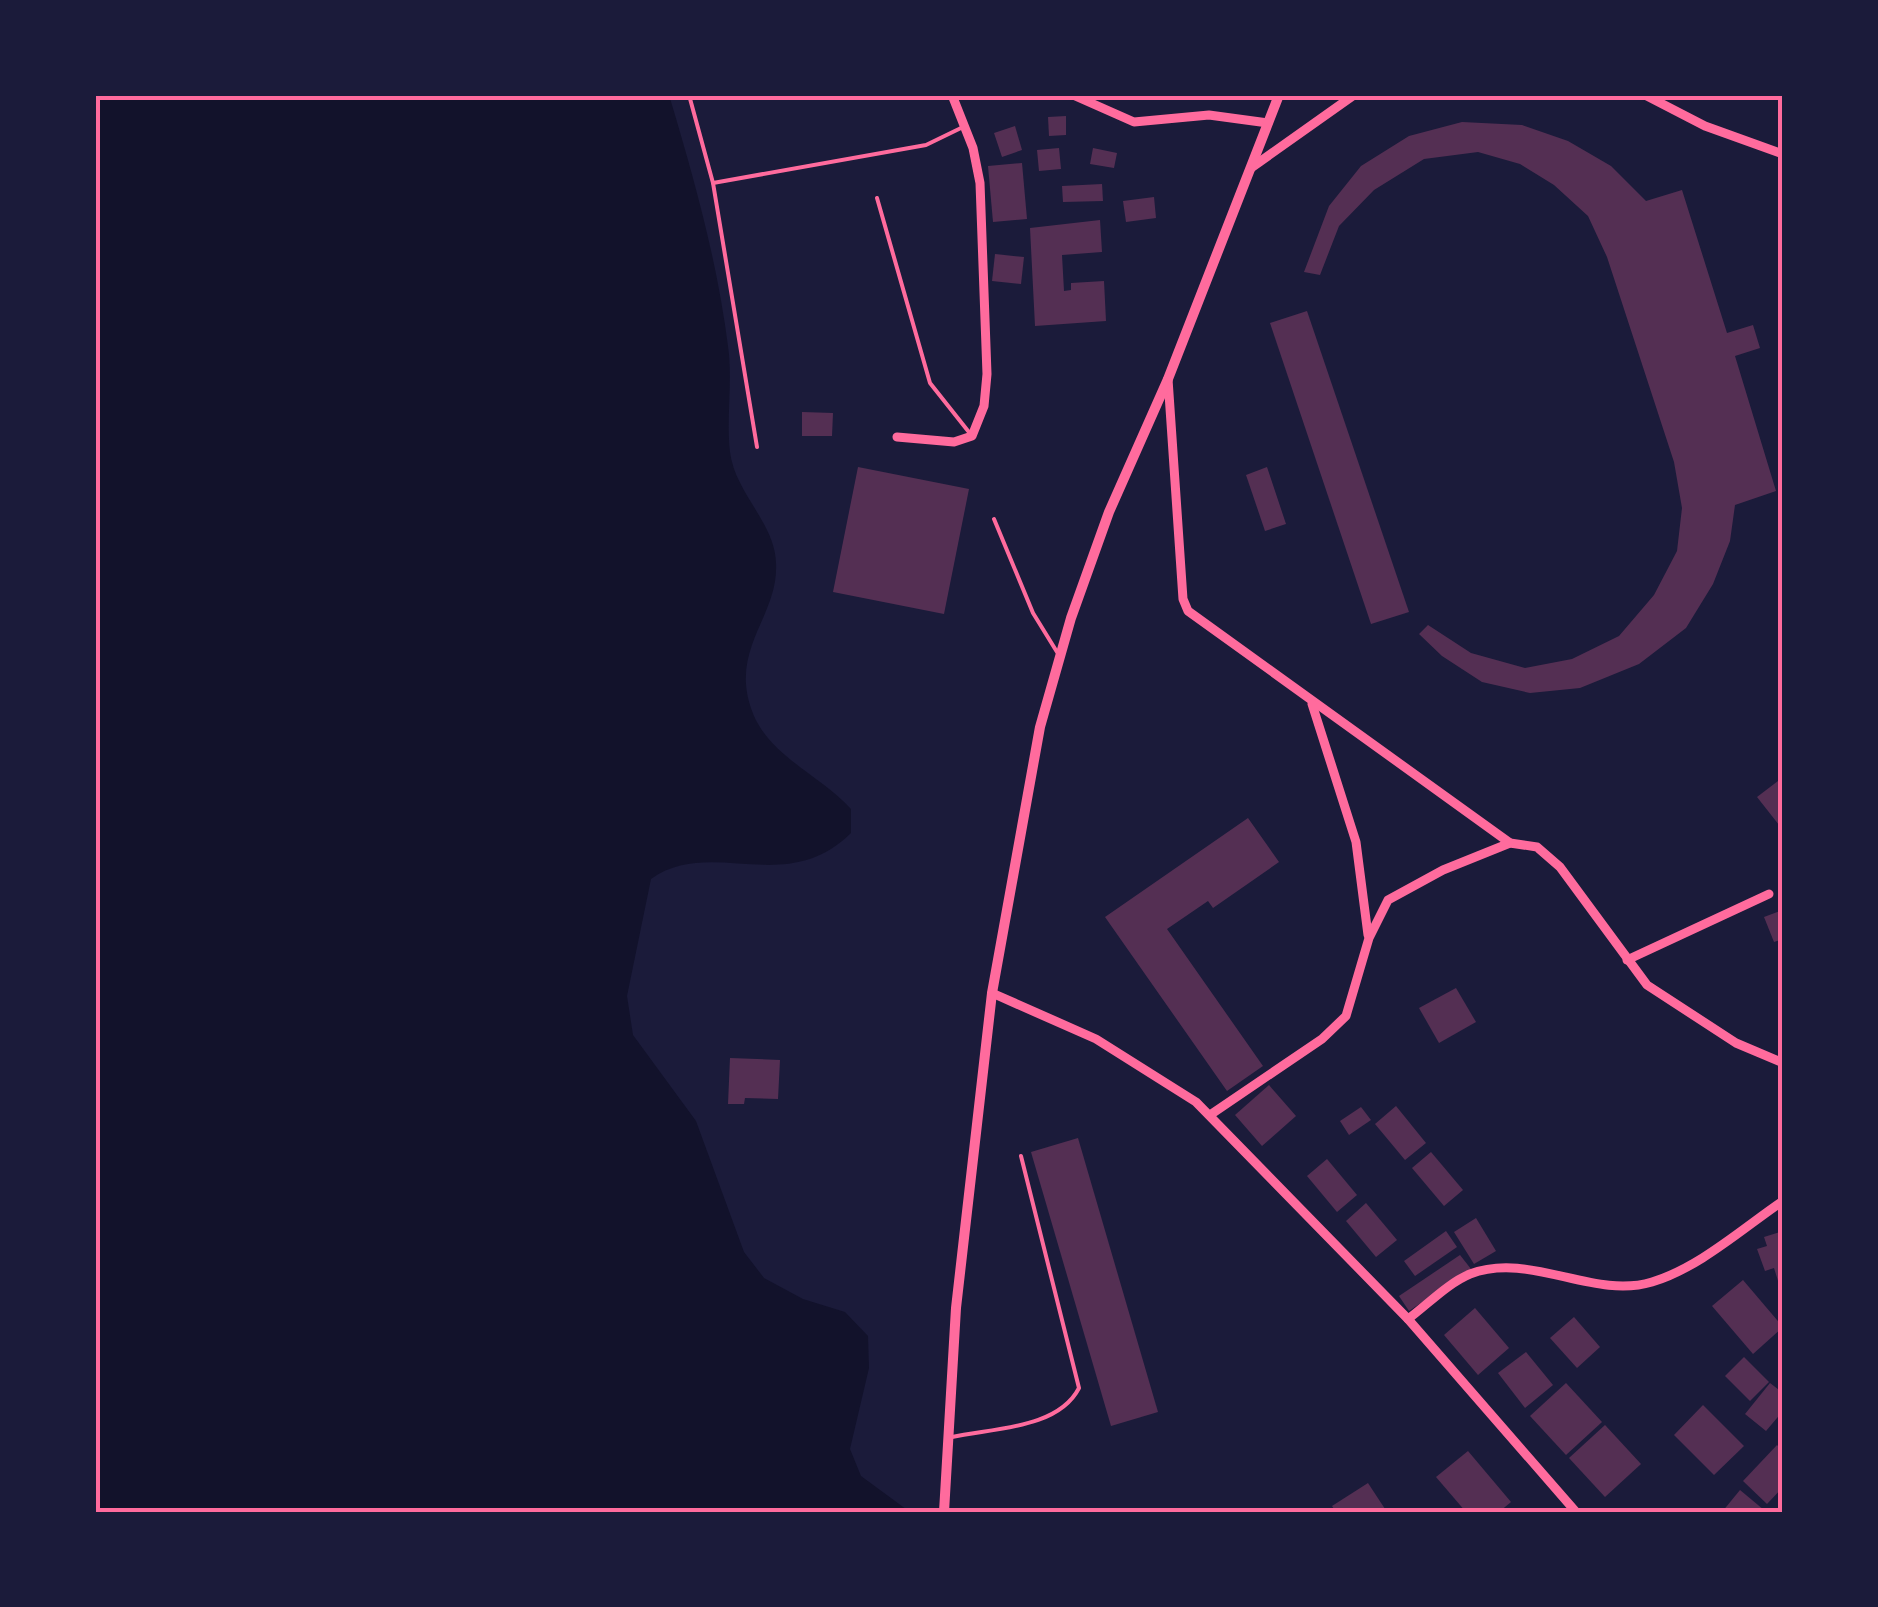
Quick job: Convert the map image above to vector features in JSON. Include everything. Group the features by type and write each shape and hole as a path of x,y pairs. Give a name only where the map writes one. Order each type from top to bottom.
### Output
{"street":[{"path":"896,436 954,442 972,436 984,406 988,374 980,183 952,95"},
{"path":"1073,95 1134,122 1209,115 1268,123"},
{"path":"944,1512 956,1308 992,992 1040,727 1110,512 1168,379 1279,95"},
{"path":"1252,168 1354,95"},
{"path":"1645,95 1705,126 1783,154"},
{"path":"1168,379 1183,600 1188,611 1510,843 1537,847 1560,867 1626,960 1669,1001 1736,1043 1783,1063"},
{"path":"1310,700 1356,842 1369,938"},
{"path":"1210,1115 1322,1039 1346,1016 1369,938 1388,900 1443,870 1510,843"},
{"path":"1626,960 1768,894"},
{"path":"992,992 1096,1039 1178,1088 1210,1115 1408,1319 1576,1512"},
{"path":"1408,1319 1461,1279 1486,1270 1522,1268 1603,1284 1654,1282 1783,1201"}],"lane":[{"path":"689,95 713,183 757,448"},
{"path":"713,183 926,144 963,127"},
{"path":"877,198 930,383 972,436"},
{"path":"994,518 1032,613 1060,656"},
{"path":"948,1438 1056,1415 1072,1401 1079,1388 1021,1156"}],"shaded area":[{"path":"95,95 669,95 718,282 729,359 733,467 769,535 776,563 770,601 749,653 747,693 754,716 773,743 851,809 851,833 826,852 800,862 699,863 674,867 651,879 627,996 633,1035 696,1121 744,1252 764,1278 803,1299 845,1312 868,1336 869,1368 850,1449 861,1476 910,1512 95,1512"}],"building":[{"path":"1066,116 1066,135 1049,136 1048,117"},
{"path":"1462,122 1522,125 1568,141 1611,166 1646,201 1682,190 1727,333 1753,325 1760,348 1735,356 1776,491 1735,505 1730,541 1713,584 1686,628 1639,664 1580,688 1530,693 1482,682 1442,656 1419,634 1428,625 1471,653 1525,668 1572,659 1619,636 1654,595 1677,551 1682,508 1674,462 1607,257 1588,216 1554,185 1520,164 1478,152 1424,159 1374,190 1339,226 1320,275 1304,272 1329,206 1361,166 1409,136"},
{"path":"1015,126 1022,150 1002,157 994,133"},
{"path":"1059,148 1061,169 1039,171 1037,150"},
{"path":"1093,148 1117,153 1114,168 1090,164"},
{"path":"1022,163 1027,219 993,222 988,166"},
{"path":"1102,184 1103,201 1063,202 1062,186"},
{"path":"1154,197 1156,218 1126,222 1123,201"},
{"path":"1100,220 1102,252 1062,255 1064,291 1071,290 1071,283 1104,281 1106,321 1035,326 1030,228"},
{"path":"995,254 1024,257 1021,284 992,281"},
{"path":"1307,311 1409,612 1371,624 1270,323"},
{"path":"802,412 833,413 832,436 802,436"},
{"path":"858,467 969,489 944,614 833,592"},
{"path":"1267,467 1286,524 1265,531 1246,475"},
{"path":"1783,780 1783,830 1757,797"},
{"path":"1248,818 1279,862 1213,908 1208,901 1167,929 1263,1066 1227,1091 1105,917"},
{"path":"1783,910 1783,939 1774,942 1764,917"},
{"path":"1456,988 1476,1022 1439,1043 1419,1008"},
{"path":"730,1058 780,1060 778,1099 745,1098 744,1104 728,1104"},
{"path":"1269,1085 1296,1116 1262,1146 1235,1115"},
{"path":"1396,1106 1426,1143 1405,1160 1375,1124"},
{"path":"1361,1107 1371,1120 1349,1135 1340,1121"},
{"path":"1078,1138 1158,1412 1111,1426 1031,1152"},
{"path":"1431,1152 1463,1190 1444,1206 1412,1168"},
{"path":"1327,1159 1357,1195 1337,1212 1307,1176"},
{"path":"1366,1203 1397,1240 1376,1257 1346,1221"},
{"path":"1476,1218 1496,1251 1474,1264 1454,1232"},
{"path":"1446,1231 1457,1247 1415,1276 1404,1261"},
{"path":"1783,1231 1783,1283 1779,1284 1774,1268 1765,1271 1757,1249 1767,1246 1764,1237"},
{"path":"1460,1255 1471,1269 1409,1311 1399,1296"},
{"path":"1743,1280 1783,1327 1753,1354 1712,1306"},
{"path":"1475,1308 1509,1348 1478,1375 1444,1335"},
{"path":"1574,1317 1600,1347 1577,1368 1550,1338"},
{"path":"1526,1352 1553,1385 1525,1408 1498,1373"},
{"path":"1744,1357 1769,1382 1750,1401 1725,1376"},
{"path":"1566,1383 1602,1422 1566,1455 1530,1416"},
{"path":"1770,1383 1783,1393 1783,1411 1766,1431 1745,1414"},
{"path":"1703,1405 1744,1446 1714,1475 1674,1435"},
{"path":"1605,1425 1641,1464 1605,1497 1569,1458"},
{"path":"1777,1445 1783,1451 1783,1487 1767,1504 1743,1481"},
{"path":"1468,1451 1511,1502 1499,1512 1466,1512 1436,1477"},
{"path":"1368,1483 1387,1512 1336,1512 1332,1506"},
{"path":"1740,1490 1764,1510 1722,1512"}]}
